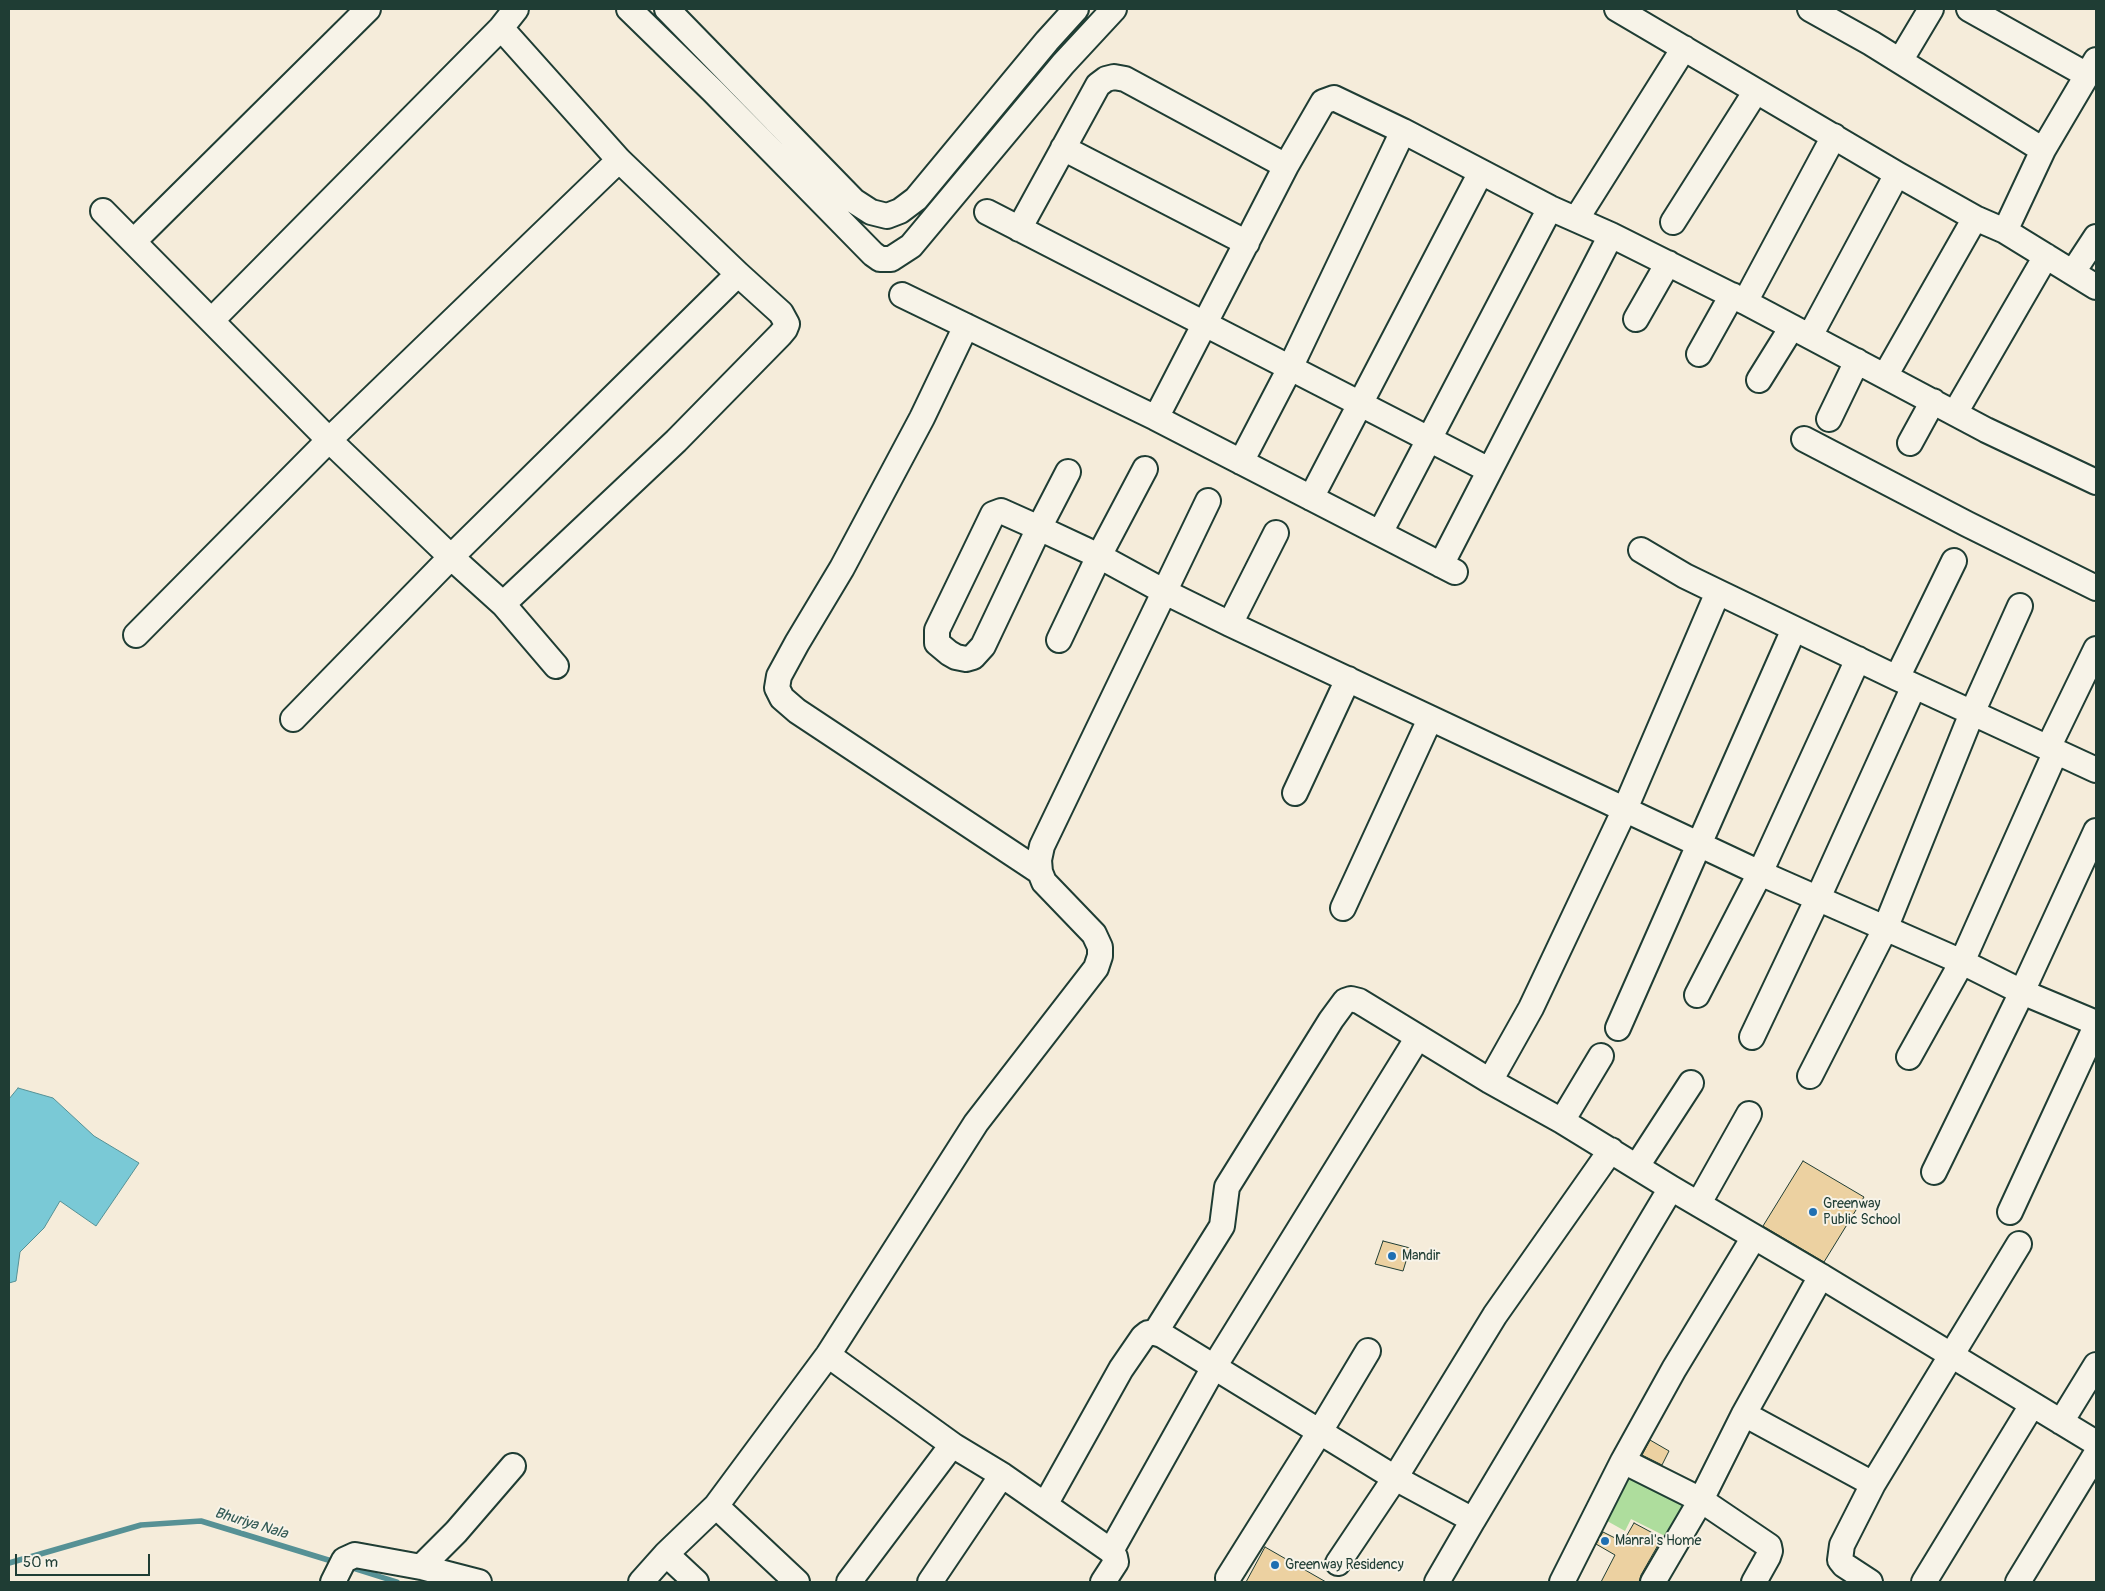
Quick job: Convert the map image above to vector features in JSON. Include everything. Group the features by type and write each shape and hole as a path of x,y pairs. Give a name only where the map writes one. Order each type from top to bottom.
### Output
{"street":[{"path":"134,240 368,9"},
{"path":"212,320 501,28 516,9"},
{"path":"629,9 713,90 872,254 880,258 891,259 904,252 1063,64 1114,9"},
{"path":"667,9 854,201 871,212 887,216 900,211 916,198 1076,9"},
{"path":"1617,9 1897,174 1975,218 2004,231 2096,287"},
{"path":"1810,9 1900,60 2043,150"},
{"path":"1900,60 1930,9"},
{"path":"1969,9 2092,68 2043,150 2004,231"},
{"path":"501,28 620,160 738,274 781,312 787,324 785,329 676,441 503,604"},
{"path":"1577,218 1684,48"},
{"path":"1019,228 1098,85 1106,79 1114,77 1124,79 1286,166"},
{"path":"1673,222 1756,90"},
{"path":"1156,418 1286,166 1323,102 1328,99 1339,100 1403,131 1550,208 1611,234 1801,331 1955,413 2096,482"},
{"path":"1241,462 1290,368 1403,131"},
{"path":"1699,354 1738,299 1834,136"},
{"path":"1063,148 1247,243"},
{"path":"136,635 329,440 620,160"},
{"path":"1311,498 1481,172"},
{"path":"1759,380 1801,331 1897,174"},
{"path":"929,183 952,196"},
{"path":"1380,533 1550,208"},
{"path":"103,210 329,440 450,557 503,604 556,666"},
{"path":"987,212 1489,470"},
{"path":"1885,376 1975,218"},
{"path":"902,295 1156,418 1448,568 1489,470 1611,234"},
{"path":"2073,272 2096,237"},
{"path":"1955,413 2046,256"},
{"path":"1636,319 1668,263"},
{"path":"292,719 450,557 738,274"},
{"path":"966,326 922,418 842,568 796,643 779,676 777,688 782,698 796,711 1040,872"},
{"path":"1829,419 1856,361"},
{"path":"1910,443 1933,401"},
{"path":"1804,439 1967,524 2096,588"},
{"path":"1059,640 1099,556 1145,470"},
{"path":"1068,472 1039,528 979,652 973,657 966,659 956,657 941,648 936,637 937,630 993,514 1001,512 1039,528 1099,556 1165,592 1430,719 1760,873 1962,962 2022,992 2096,1024 2010,1212"},
{"path":"641,1582 666,1554 716,1506 828,1355 976,1123 1096,968 1100,956 1100,947 1094,934 1044,882 1040,872 1039,860 1042,846 1208,501"},
{"path":"1230,624 1276,533"},
{"path":"1641,550 1685,576 1794,629 2096,770"},
{"path":"1752,1036 1818,898 1954,561"},
{"path":"1490,1081 1531,1008 1625,809 1718,592"},
{"path":"1810,1076 1885,929 1972,713 2020,606"},
{"path":"1618,1028 1794,629"},
{"path":"1909,1057 1962,962 2096,649"},
{"path":"1697,995 1760,873 1858,659"},
{"path":"1295,793 1348,679"},
{"path":"1343,908 1430,719"},
{"path":"1934,1172 2022,992 2096,831"},
{"path":"1155,1333 1222,1226 1227,1187 1331,1020 1345,1001 1351,999 1359,1001 1490,1081 1562,1120 1671,1188 1821,1276 2096,1443"},
{"path":"1111,1551 1214,1368 1418,1037"},
{"path":"1562,1120 1601,1056"},
{"path":"1637,1166 1690,1083"},
{"path":"1699,1203 1749,1114"},
{"path":"1338,1563 1395,1478 1495,1315 1611,1150"},
{"path":"1437,1582 1671,1188"},
{"path":"1562,1582 1623,1461 1674,1369 1754,1237"},
{"path":"1870,1582 1846,1576 1840,1560 1842,1545 1873,1484 2018,1244"},
{"path":"1653,1582 1701,1500 1744,1414 1821,1276"},
{"path":"1045,1506 1121,1369 1143,1337 1148,1333 1155,1333 1162,1335 1395,1478 1473,1520"},
{"path":"1228,1578 1368,1351"},
{"path":"828,1355 954,1446 1002,1474 1111,1551 1116,1562 1103,1582"},
{"path":"2061,1422 2096,1365"},
{"path":"1924,1582 2032,1405"},
{"path":"1744,1414 1873,1484"},
{"path":"849,1582 949,1449 954,1446"},
{"path":"2018,1582 2096,1454"},
{"path":"1623,1461 1701,1500 1769,1546 1768,1557 1754,1582"},
{"path":"421,1567 456,1532 513,1466"},
{"path":"930,1582 1002,1474"},
{"path":"716,1506 797,1582"},
{"path":"666,1554 696,1582"},
{"path":"333,1582 344,1560 349,1556 362,1555 421,1567 479,1582"}],"green space":[{"path":"1624,1466 1690,1501 1665,1536 1631,1519 1625,1531 1600,1517"}],"water":[{"path":"18,1088 53,1098 94,1136 139,1163 96,1226 60,1201 44,1228 20,1252 16,1281 9,1283 9,1099"}],"building":[{"name":"Greenway Public School","path":"1803,1161 1864,1197 1824,1262 1763,1226"},
{"name":"Mandir","path":"1383,1241 1410,1248 1403,1271 1375,1264"},
{"path":"1650,1440 1669,1451 1662,1465 1642,1455"},
{"path":"1634,1523 1662,1538 1639,1582 1601,1582 1615,1555 1596,1544 1603,1532 1623,1542"},
{"name":"Greenway Residency","path":"1265,1547 1326,1582 1246,1582"}],"waterway":[{"name":"Bhuriya Nala","path":"9,1563 141,1525 201,1521 338,1563"},
{"name":"Bhuriya Nala","path":"346,1566 397,1582"}],"place":[{"name":"Greenway Public School","path":"1813,1212"},
{"name":"Mandir","path":"1392,1256"},
{"name":"Manral's Home","path":"1605,1541"},
{"name":"Greenway Residency","path":"1275,1565"}]}
